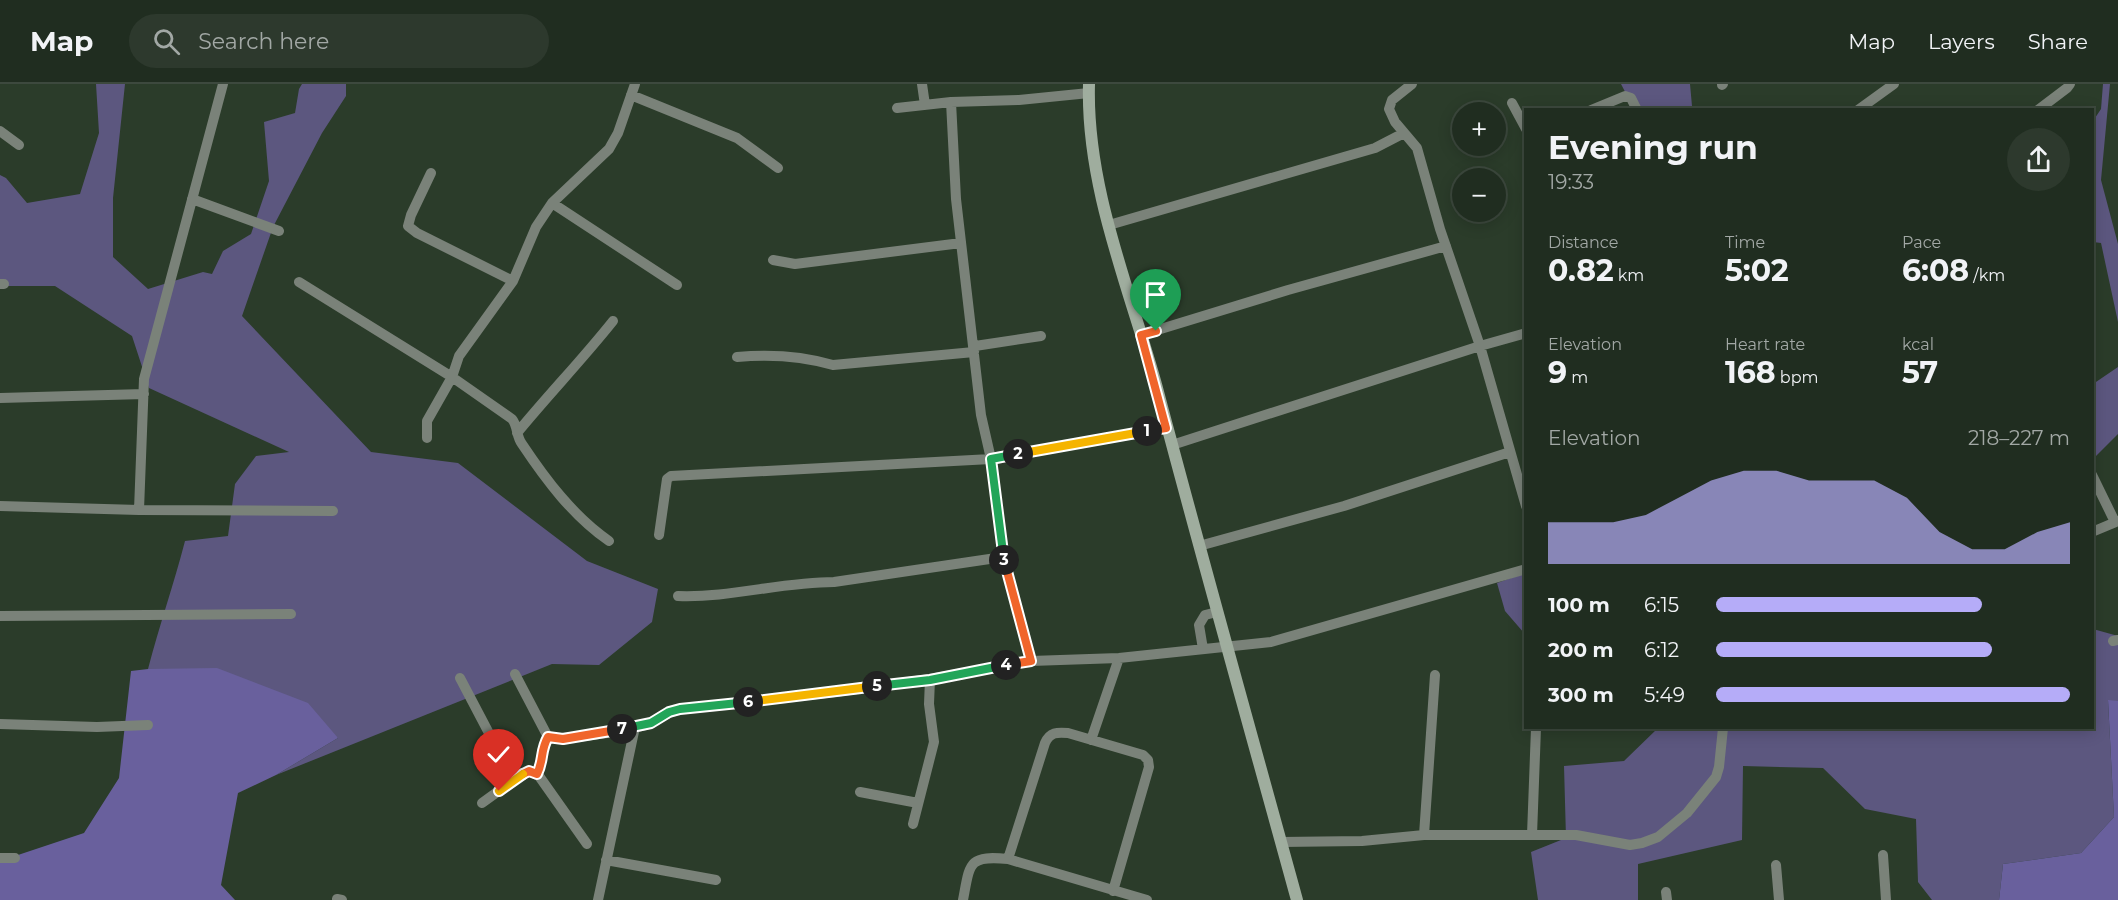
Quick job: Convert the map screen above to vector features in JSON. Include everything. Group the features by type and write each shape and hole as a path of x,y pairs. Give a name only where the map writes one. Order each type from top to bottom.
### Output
{"street":[{"path":"139,510 144,379 223,84"},
{"path":"427,438 427,421 452,377 459,356 513,281 536,227 552,203 609,149 618,133 635,84"},
{"path":"922,84 925,105"},
{"path":"1412,84 1392,100 1389,106 1395,122 1417,148 1446,246 1480,346 1524,499"},
{"path":"1861,108 1894,84"},
{"path":"2041,108 2070,84"},
{"path":"897,108 951,102 1019,100 1089,88 1092,141 1109,225 1298,900"},
{"path":"631,95 737,138 778,168"},
{"path":"1597,108 1625,96 1631,98 1635,108"},
{"path":"951,102 956,199 981,415 991,459 1003,557 1031,661"},
{"path":"1512,103 1524,125"},
{"path":"0,131 19,145"},
{"path":"1109,225 1375,148 1404,133"},
{"path":"431,172 408,226 417,233 513,281"},
{"path":"192,199 279,231"},
{"path":"552,203 676,285"},
{"path":"773,260 795,264 961,243"},
{"path":"1141,335 1288,290 1446,246"},
{"path":"299,282 452,377 512,419 522,444 553,488 581,519 609,541"},
{"path":"516,433 588,353 613,321"},
{"path":"1172,445 1524,334"},
{"path":"974,352 975,346 1041,336"},
{"path":"737,357 765,355 812,359 833,364 974,352"},
{"path":"0,398 144,394"},
{"path":"659,535 667,479 671,476 991,459 1166,428"},
{"path":"1199,546 1344,506 1510,452"},
{"path":"2094,479 2117,522 2094,531"},
{"path":"0,506 139,510 333,511"},
{"path":"678,596 705,597 766,587 834,582 1003,557"},
{"path":"548,737 563,739 635,727 651,723 669,712 680,709 930,680 1031,661 1119,658 1271,642 1524,570"},
{"path":"1203,649 1199,625 1205,615 1217,612"},
{"path":"0,616 291,614"},
{"path":"1091,740 1119,658"},
{"path":"515,674 548,737"},
{"path":"1424,835 1435,675"},
{"path":"460,678 491,737 519,777"},
{"path":"913,824 934,742 929,704 930,680"},
{"path":"0,724 97,727 148,725"},
{"path":"598,900 635,727"},
{"path":"1532,835 1536,729"},
{"path":"1281,842 1362,841 1424,835 1576,835 1630,845 1642,843 1658,837 1687,813 1716,777 1723,729"},
{"path":"1008,860 1047,738 1057,732 1143,755 1149,763 1113,891"},
{"path":"537,774 543,761 542,748 548,737"},
{"path":"482,803 529,771 537,774 587,844"},
{"path":"860,792 918,803"},
{"path":"1883,855 1886,900"},
{"path":"0,858 15,858"},
{"path":"963,900 973,862 991,858 1008,860 1147,900"},
{"path":"606,860 716,880"},
{"path":"1776,865 1779,900"}],"shaded area":[{"path":"96,84 125,84 113,198 113,257 148,289 203,272 212,274 223,251 251,234 269,181 264,122 295,113 302,84 346,84 346,96 322,133 273,227 242,316 371,452 458,463 587,561 658,589 652,622 599,665 552,664 276,775 338,738 216,669 148,669 185,541 228,536 235,484 256,456 289,452 149,388 132,336 55,286 0,286 0,175 6,178 27,203 80,194 99,133"},
{"path":"1621,84 1690,84 1693,108 1633,108"},
{"path":"2103,84 2110,84 2101,180 2118,244 2118,322 2101,243 2094,242 2094,120 2101,109"},
{"path":"2118,367 2118,434 2094,458 2094,383"},
{"path":"1524,573 1524,633 1505,611 1497,583"},
{"path":"2094,629 2118,636 2118,701 2108,701 2114,817 2081,853 2003,864 1999,900 1932,900 1918,882 1916,819 1865,809 1823,768 1743,766 1742,840 1638,864 1638,900 1538,900 1531,852 1566,838 1564,766 1624,761 1657,729 2094,729"},
{"path":"217,668 308,703 338,738 276,775 238,793 221,885 235,900 0,900 0,861 84,833 119,778 131,671"},
{"path":"2108,700 2118,701 2118,900 1999,900 2003,864 2081,853 2114,817"}],"route":[{"path":"499,791 525,772 532,771 537,774 543,761 541,751 548,737 563,739 635,727 651,723 669,712 680,709 930,680 1031,661 1003,557 991,459 1166,428 1141,335 1156,331"}]}
